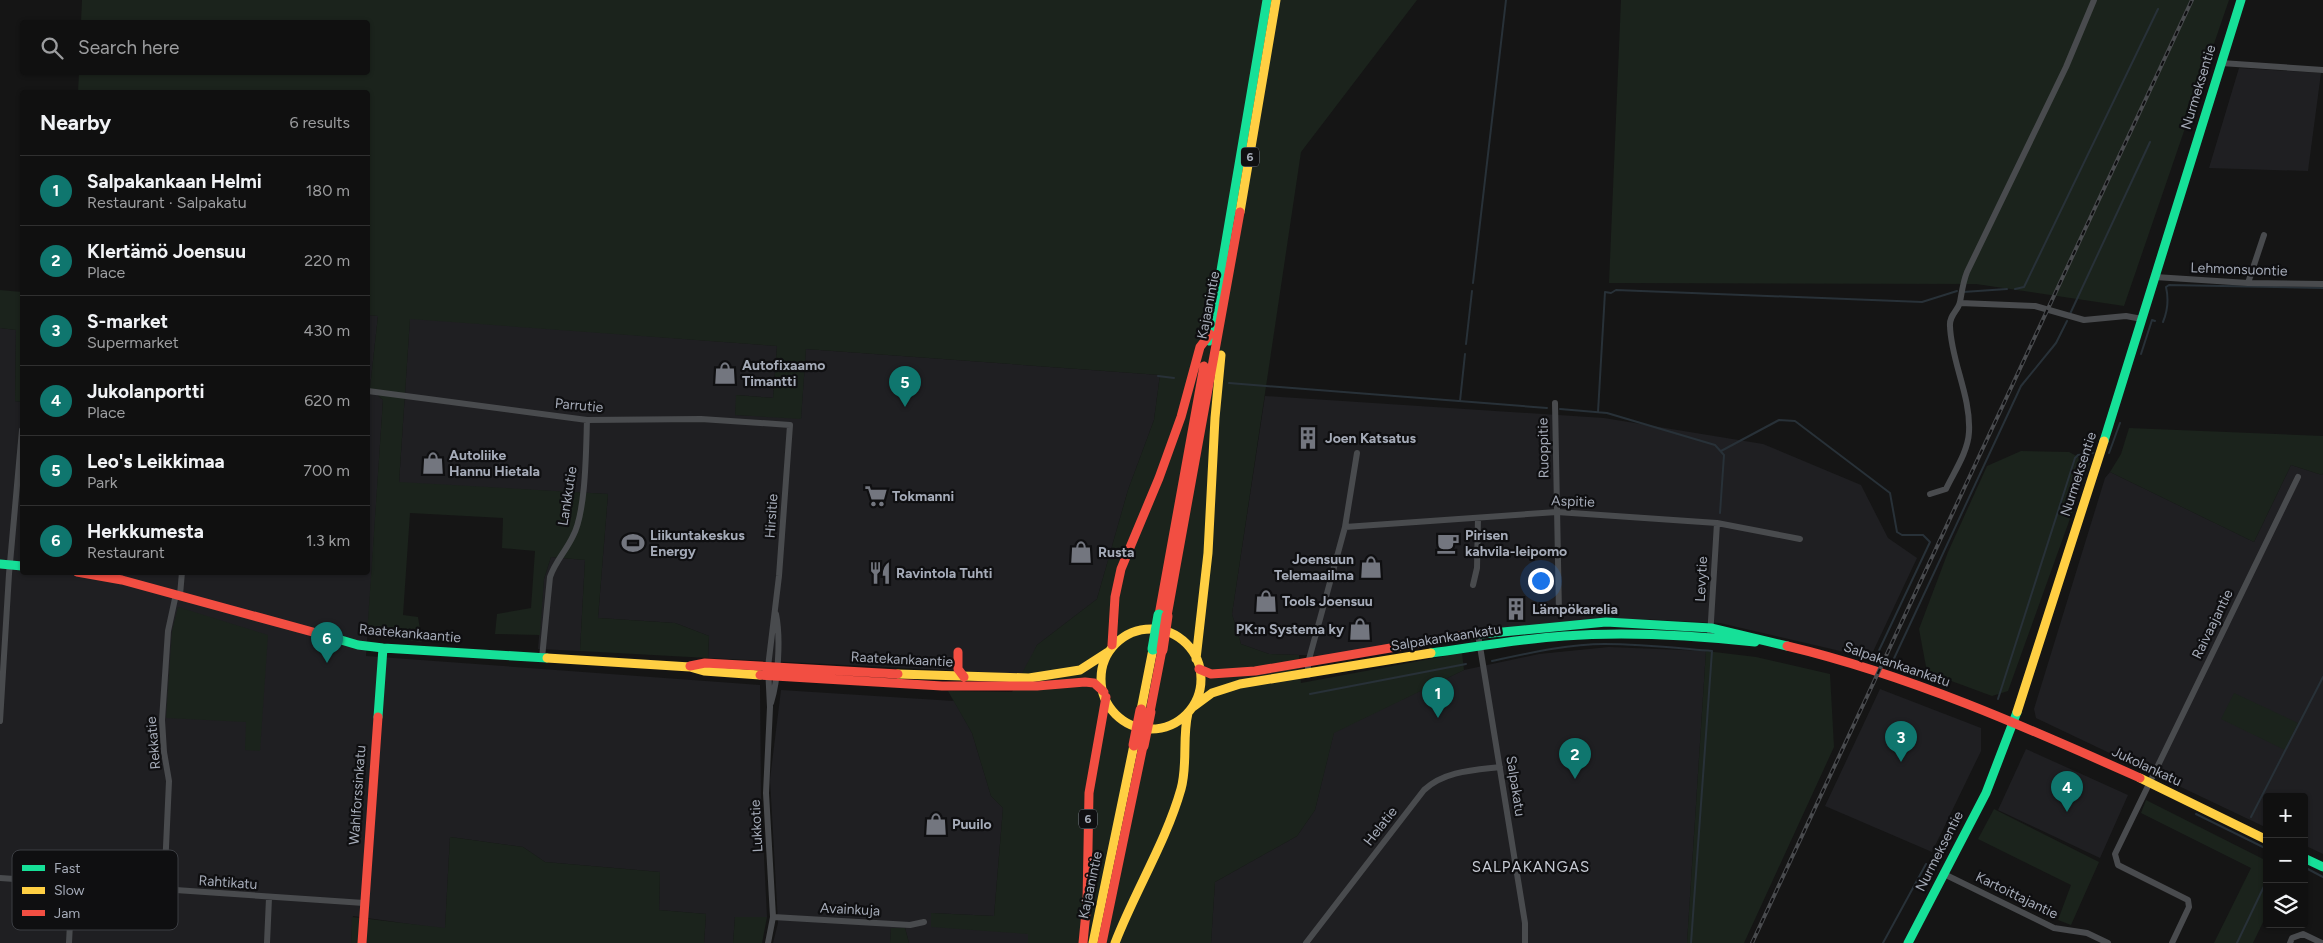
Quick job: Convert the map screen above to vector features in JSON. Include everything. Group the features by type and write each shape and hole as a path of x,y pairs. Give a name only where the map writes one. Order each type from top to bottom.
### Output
{"main road":[{"name":"Kajaanintie","path":"1214,334 1267,0"},
{"name":"Kajaanintie","path":"1102,943 1214,334 1262,91 1276,0"},
{"name":"Nurmeksentie","path":"1908,943 1986,793 2014,722 2241,0"},
{"path":"1115,943 1181,787 1186,753 1184,725 1191,710 1200,688 1198,664 1208,553 1215,418 1222,350 1214,334 1200,347 1181,417 1159,478 1121,569 1114,597 1110,649 1101,674 1105,695 1122,719 1140,728 1166,728 1181,720 1191,710"},
{"path":"5,564 20,566"},
{"name":"Raatekankaantie","path":"94,575 122,580 358,645 383,648 690,667 705,663 946,687 1007,687 1085,682 1094,683 1105,695"},
{"path":"1110,649 1129,633 1148,629 1159,630 1177,638 1198,664"},
{"name":"Salpakankaankatu","path":"1191,710 1212,693 1225,688 1308,669 1479,640 1601,634 1711,633 1770,641 1878,672 2014,722"},
{"name":"Wahlforssinkatu","path":"362,943 383,648"},
{"name":"Raatekankaantie","path":"772,671 1029,678 1069,673 1088,665 1110,649"},
{"path":"958,652 956,666 959,673 964,677"},
{"name":"Salpakankaankatu","path":"1198,664 1211,674 1308,669"},
{"name":"6","path":"1083,943 1087,902 1089,793 1105,695"},
{"name":"Jukolankatu","path":"2014,722 2149,783 2263,838"},
{"name":"Kajaanintie","path":"1093,943 1139,745"},
{"path":"2308,860 2323,867"}],"street":[{"path":"1930,494 1946,490 1965,448 1969,432 1950,325 1951,315 1960,303 1961,286 1967,272 2066,66 2094,0"},
{"path":"2221,63 2323,70"},
{"path":"2248,283 2264,235"},
{"name":"Lehmonsuontie","path":"2155,277 2248,283 2323,284"},
{"path":"1960,303 2036,306 2084,320 2126,316 2142,319"},
{"name":"Parrutie","path":"370,391 587,420 701,420 790,424"},
{"name":"Ruoppitie","path":"1554,403 1558,614"},
{"name":"Lankkutie","path":"542,658 550,577 554,565 573,536 580,510 587,420"},
{"name":"Hirsitie","path":"772,671 778,626 775,610 790,424"},
{"path":"0,721 5,564 20,446"},
{"path":"1308,669 1344,527 1357,453"},
{"name":"Raivaajantie","path":"2149,783 2298,477"},
{"name":"Aspitie","path":"1344,527 1557,512 1717,523 1741,526 1800,539"},
{"path":"1473,585 1477,568 1478,518"},
{"name":"Levytie","path":"1711,633 1717,523"},
{"path":"178,595 181,575"},
{"name":"Rekkatie","path":"166,850 169,781 164,752 162,720 168,631 178,595"},
{"name":"Salpakatu","path":"1479,640 1525,923 1525,943"},
{"name":"Lukkotie","path":"768,943 773,917 766,793 772,671"},
{"name":"Helatie","path":"1306,943 1428,785 1446,775 1500,767"},
{"path":"2149,783 2115,854 2118,864 2188,900 2189,907 2172,943"},
{"name":"Kartoittajantie","path":"1944,874 2054,928 2087,933 2108,943"},
{"name":"Rahtikatu","path":"178,892 364,903"},
{"path":"267,943 269,898"},
{"name":"Avainkuja","path":"773,917 910,924 924,922"},
{"path":"69,943 70,930"},
{"path":"2290,943 2292,938 2303,934 2322,943"}],"shaded area":[{"path":"82,0 1417,0 1301,152 1232,614 1241,644 1269,654 1299,655 1301,683 1462,653 1464,670 1334,733 1315,810 1297,836 1215,882 1211,943 1028,943 1028,934 931,927 931,913 994,916 1003,808 991,796 972,733 948,691 1012,692 1037,645 1097,599 1128,490 1154,420 1160,375 806,349 801,419 735,415 736,395 773,398 777,346 410,319 399,482 608,494 598,618 675,623 709,636 708,658 580,651 585,560 551,557 544,579 540,635 495,634 497,614 531,608 535,551 502,548 503,518 410,513 403,615 418,617 422,642 367,635 383,400 370,388 378,316 370,315 370,90 78,90 79,75 370,75 370,20 81,20"},
{"path":"1621,0 2229,0 2124,306 1976,284 1609,283"},
{"path":"2239,68 2321,73 2308,171 2209,168"},
{"path":"0,290 20,292 20,402 15,401 16,330 0,328"},
{"path":"370,315 378,316 370,388"},
{"path":"410,318 777,346 773,398 737,395 735,415 801,418 806,349 1160,375 1154,420 1128,490 1097,599 1037,645 1024,674 708,658 709,636 675,623 598,618 608,494 399,483"},
{"path":"0,328 16,330 15,401 20,402 20,575 370,575 370,388 383,400 366,656 760,685 761,796 767,917 735,917 733,943 704,943 706,914 659,910 660,872 545,862 523,847 450,837 445,929 353,916 351,943 0,943"},
{"path":"1265,396 1604,418 1763,444 1861,485 1888,538 1917,558 1870,658 1720,623 1642,619 1600,619 1331,656 1269,654 1241,644 1232,614"},
{"path":"2129,428 2323,436 2323,473 2322,475 2291,465 2254,542 2110,472 2121,454"},
{"path":"2021,451 2069,452 2090,463 2008,691 1992,696 1927,672 1919,629 1948,552 1987,466"},
{"path":"2291,465 2322,475 2323,473 2323,854 2308,847 2308,793 2263,793 2263,826 2036,718 2034,709 2105,478 2110,472 2254,542"},
{"path":"551,557 585,560 580,651 538,649 544,579"},
{"path":"178,607 268,635 260,751 245,750 246,722 166,718 172,631"},
{"path":"1609,647 1706,651 1687,943 1211,943 1215,882 1297,836 1315,810 1334,732 1464,670 1539,654"},
{"path":"1706,651 1756,657 1830,674 1834,747 1744,943 1687,943"},
{"path":"1880,689 1981,728 1981,751 1932,852 1825,806"},
{"path":"781,690 954,701 972,733 991,796 1003,808 994,916 931,913 1029,934 1028,943 909,943 905,928 891,928 890,943 773,943 778,923 770,779"},
{"path":"2234,693 2298,723 2285,750 2221,719"},
{"path":"2026,749 2128,795 2100,858 1998,810"},
{"path":"2146,800 2263,859 2263,922 2253,943 2214,943 2251,868 2141,813"},
{"path":"1994,809 2099,862 2071,925 2058,920 2071,885 1978,839"},
{"path":"450,837 523,847 545,862 660,872 659,910 706,914 704,943 351,943 352,917 445,928"},
{"path":"735,917 767,917 762,943 733,943"},
{"path":"891,928 905,928 909,943 890,943"}],"waterway":[{"path":"1473,283 1506,0"},
{"path":"2015,289 2024,287 2158,9"},
{"path":"2070,314 2150,142"},
{"path":"2163,322 2168,305 2166,287 2169,285 2323,288"},
{"path":"1963,292 2007,289"},
{"path":"1598,412 1605,292 1611,293 1616,290 1922,302 1957,291"},
{"path":"1466,344 1472,291"},
{"path":"2141,354 2152,320 2155,321"},
{"path":"1891,665 2021,386 2056,343 2067,321"},
{"path":"1460,401 1465,354"},
{"path":"1158,376 1174,378"},
{"path":"1229,383 1547,408"},
{"path":"1560,409 1607,413 1715,445 1724,455 1720,513"},
{"path":"1721,451 1779,420 1795,421 1890,493 1897,532 1902,535 1923,535 1930,542 1874,661"},
{"path":"2109,453 2120,423"},
{"path":"1998,699 2075,458 2078,455 2093,453"},
{"path":"1492,661 1591,644 1658,646 1712,651 1691,943"},
{"path":"1310,694 1466,664"},
{"path":"2251,817 2323,677"},
{"path":"2196,814 2263,847"},
{"path":"1883,943 1926,864"},
{"path":"2308,869 2323,877"},
{"path":"2237,943 2266,883"}],"railway":[{"path":"1752,943 2192,0"}],"traffic: fast":[{"path":"1209,341 1267,0"},
{"path":"2104,441 2241,0"},
{"path":"0,564 20,566"},
{"path":"1153,649 1159,615"},
{"path":"1461,636 1606,622 1711,628 1787,646"},
{"path":"1431,653 1531,639 1612,634 1660,634 1755,642"},
{"path":"331,637 358,645 383,648 547,658"},
{"path":"378,717 383,648"},
{"path":"1908,943 1986,793 2017,712"},
{"path":"2308,860 2323,867"}],"traffic: slow":[{"path":"1240,212 1276,0"},
{"path":"1196,659 1208,553 1215,418 1221,355"},
{"path":"2017,712 2104,441"},
{"path":"1151,629 1170,633 1186,644 1197,660 1201,679 1197,698 1186,714 1170,725 1151,729 1132,725 1116,714 1105,698 1101,679 1105,660 1116,644 1132,633 1151,629"},
{"path":"1141,710 1153,649"},
{"path":"898,674 1029,678 1080,670 1108,652"},
{"path":"1193,707 1212,693 1240,684 1431,653"},
{"path":"547,658 690,667 704,671 760,675"},
{"path":"1115,943 1175,809 1183,780 1185,732 1188,713"},
{"path":"1093,943 1134,745"},
{"path":"2140,778 2263,838"}],"traffic: jam":[{"path":"1167,616 1240,212"},
{"path":"1112,645 1115,597 1121,569 1159,478 1181,417 1200,347 1210,334"},
{"path":"1159,615 1204,366"},
{"path":"94,575 122,580 331,637"},
{"path":"1162,650 1167,616"},
{"path":"1199,669 1211,674 1255,671 1461,636"},
{"path":"1787,646 1833,658 1922,687 2010,721 2140,778"},
{"path":"1150,712 1162,650"},
{"path":"958,652 958,669 964,677"},
{"path":"690,666 705,663 898,674"},
{"path":"760,675 942,686 1037,686 1085,682 1094,683 1104,692"},
{"path":"1083,943 1087,902 1089,793 1106,697"},
{"path":"1134,745 1141,710"},
{"path":"1143,746 1150,712"},
{"path":"362,943 378,717"},
{"path":"1102,943 1143,746"}],"place":[{"name":"Autofixaamo Timantti","path":"725,373"},
{"name":"Leo's Leikkimaa","path":"905,407"},
{"name":"Joen Katsatus","path":"1308,438"},
{"name":"Autoliike Hannu Hietala","path":"433,463"},
{"name":"Tokmanni","path":"876,496"},
{"name":"Liikuntakeskus Energy","path":"633,543"},
{"name":"Pirisen kahvila-leipomo","path":"1448,543"},
{"name":"Rusta","path":"1081,552"},
{"name":"Joensuun Telemaailma","path":"1371,567"},
{"name":"Ravintola Tuhti","path":"880,573"},
{"name":"Tools Joensuu","path":"1266,601"},
{"name":"Lämpökarelia","path":"1516,609"},
{"name":"PK:n Systema ky","path":"1360,629"},
{"name":"Herkkumesta","path":"327,663"},
{"name":"Salpakankaan Helmi","path":"1438,718"},
{"name":"S-market","path":"1901,762"},
{"name":"KIertämö Joensuu","path":"1575,779"},
{"name":"Jukolanportti","path":"2067,812"},
{"name":"Puuilo","path":"936,824"}],"district":[{"name":"SALPAKANGAS","path":"1531,867"}]}
